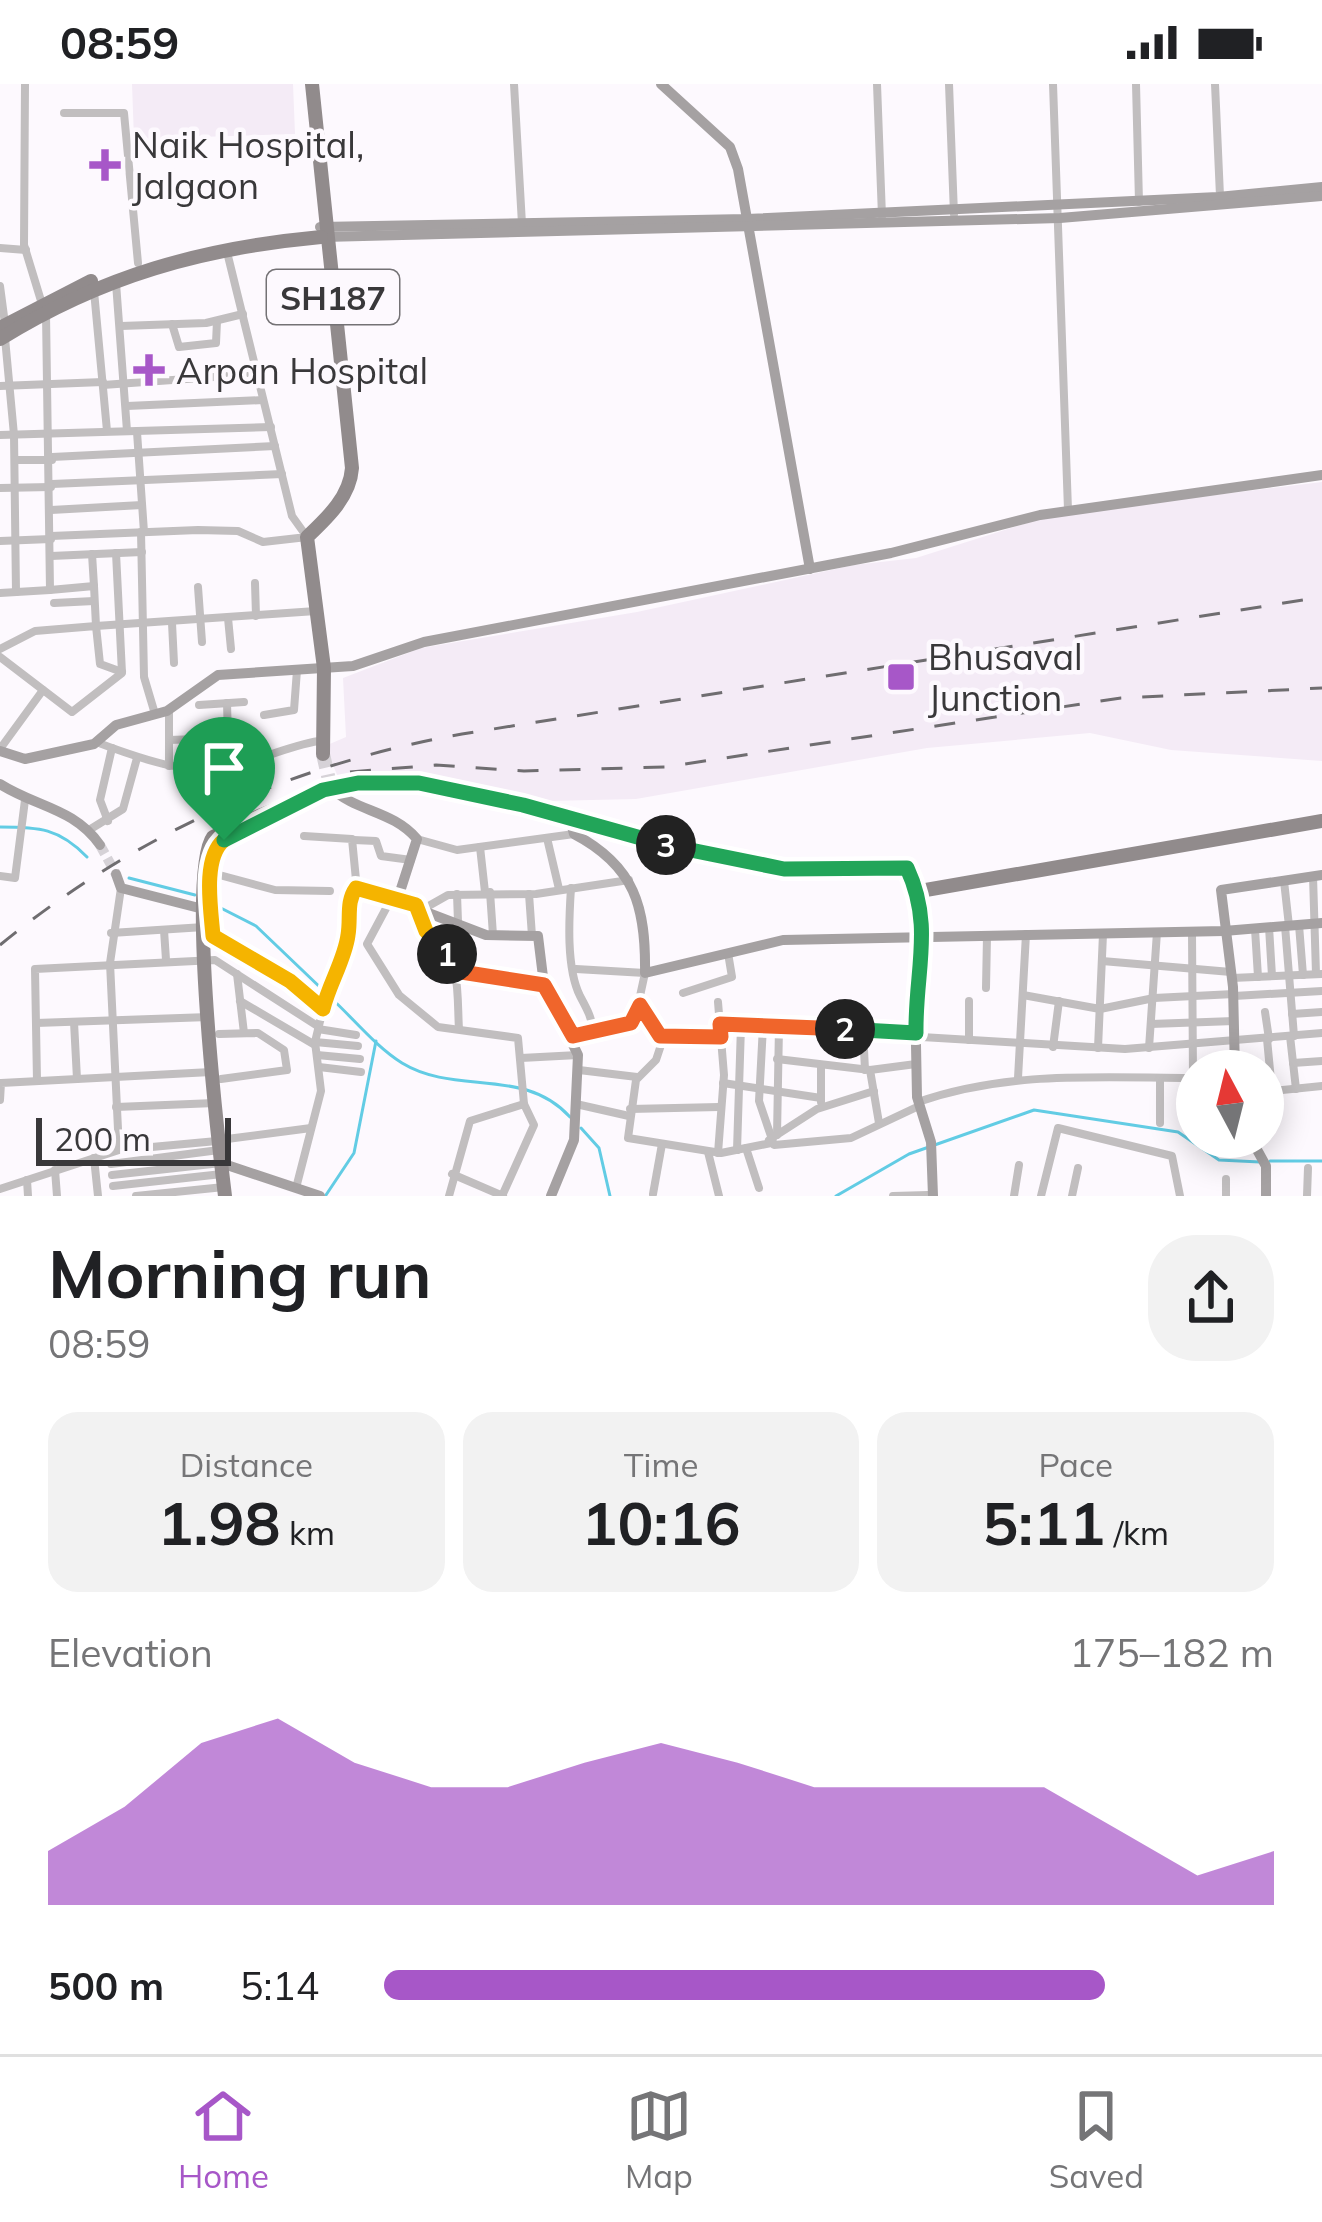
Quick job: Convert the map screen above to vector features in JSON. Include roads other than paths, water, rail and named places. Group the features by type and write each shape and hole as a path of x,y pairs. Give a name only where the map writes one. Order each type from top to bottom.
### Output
{"main road":[{"name":"SH187","path":"307,538 336,506 347,450 309,84"},
{"path":"669,87 730,147 810,569"},
{"path":"1220,201 1322,187"},
{"path":"2,332 139,263 226,238 882,218 1059,204 1139,206 1322,196"},
{"path":"954,215 1060,218 1139,206"},
{"path":"423,231 522,224 748,223"},
{"path":"44,309 116,280 226,246 323,232"},
{"path":"0,750 25,759 96,742 116,725 169,710 218,675 353,666 424,642 810,569 1068,510 1322,475"},
{"path":"307,538 324,668 321,748"},
{"path":"224,1168 215,1102 219,1034 205,905 213,837 328,786 419,783 572,826 784,869 907,868 926,934 915,993 916,1064 918,1104 932,1147 930,1196"},
{"path":"0,784 25,800 70,814 100,845"},
{"path":"328,786 344,801 385,812 417,839 413,860 394,900 493,935 538,936 544,985 573,1036 579,1070 574,1140 551,1196"},
{"path":"917,890 1322,821"},
{"path":"572,826 607,851 629,880 646,934 645,973 682,968 783,940 1224,932 1318,923"},
{"path":"116,874 121,888 205,905"},
{"path":"1234,1050 1234,995 1221,890 1318,876"},
{"path":"211,959 211,1017 224,1168"},
{"path":"1262,1158 1266,1196"},
{"path":"224,1168 320,1196"}],"street":[{"path":"25,84 26,250 44,309 51,386 50,590"},
{"path":"514,84 522,224"},
{"path":"877,84 882,218"},
{"path":"949,84 954,215"},
{"path":"1053,84 1068,510"},
{"path":"1136,84 1139,206"},
{"path":"1215,84 1220,201"},
{"path":"64,113 124,113 139,263"},
{"path":"0,541 238,531 266,542 307,538 292,516 226,246"},
{"path":"0,248 26,250"},
{"path":"116,280 127,406 139,452 144,677 154,714"},
{"path":"0,286 14,434 16,592"},
{"path":"94,290 106,431"},
{"path":"121,326 217,321 243,314"},
{"path":"172,324 179,347 216,343 217,321"},
{"path":"0,386 258,374"},
{"path":"127,406 264,400"},
{"path":"0,435 271,428"},
{"path":"15,460 275,446"},
{"path":"0,488 282,473"},
{"path":"51,510 142,505"},
{"path":"51,556 142,552"},
{"path":"116,553 122,673"},
{"path":"92,554 100,664 122,673"},
{"path":"255,583 256,616"},
{"path":"0,592 94,586"},
{"path":"198,586 202,642"},
{"path":"54,603 94,601"},
{"path":"122,673 74,712 0,653 32,632 316,611"},
{"path":"228,618 230,649"},
{"path":"172,622 174,663"},
{"path":"264,716 295,710 297,669"},
{"path":"0,750 43,690"},
{"path":"199,704 244,701"},
{"path":"170,740 228,738 227,704"},
{"path":"169,710 169,766"},
{"path":"96,742 169,766 239,765 321,748"},
{"path":"108,821 100,800 112,748"},
{"path":"89,830 124,807 137,758"},
{"path":"0,877 15,878 25,800"},
{"path":"417,839 454,850 547,838 572,826"},
{"path":"304,836 376,841 381,856 413,860"},
{"path":"547,838 559,890"},
{"path":"296,1188 321,1091 316,1047 319,1028 331,976 348,941 350,897 356,888 352,839"},
{"path":"480,847 493,935"},
{"path":"1102,961 1258,977 1319,974 1318,876"},
{"path":"208,880 330,891"},
{"path":"459,1029 455,971 439,940 426,931 421,906 458,894 529,893 629,880"},
{"path":"1284,881 1303,975"},
{"path":"571,887 569,918 576,969 594,1032"},
{"path":"113,1171 116,1107 110,963 121,888"},
{"path":"356,888 394,900 369,934 370,952 396,991 431,1023 516,1036 523,1099 534,1125 502,1196 452,1174"},
{"path":"529,893 532,936"},
{"path":"458,894 458,922"},
{"path":"1291,926 1296,1089"},
{"path":"1262,928 1272,976"},
{"path":"1258,977 1262,928"},
{"path":"164,929 166,960"},
{"path":"111,933 209,932 324,1007"},
{"path":"1098,1048 1103,932"},
{"path":"1149,1048 1157,932"},
{"path":"1192,932 1194,1050"},
{"path":"986,988 987,933"},
{"path":"1018,1078 1026,933"},
{"path":"683,993 732,977 728,952"},
{"path":"37,1081 35,969 211,959 319,1028 357,1041 316,1047"},
{"path":"573,1036 631,1023 640,1005 645,973 576,969"},
{"path":"455,971 544,985"},
{"path":"237,972 244,1033"},
{"path":"1022,995 1100,1009 1154,998 1322,991"},
{"path":"240,1001 316,1047 360,1059"},
{"path":"969,1001 969,1040"},
{"path":"1053,1047 1058,1001"},
{"path":"718,1002 723,1083 713,1152 719,1196"},
{"path":"640,1005 660,1036 658,1057 638,1077 628,1138 713,1152 741,1149 772,1139 821,1103 874,1091"},
{"path":"1265,1012 1268,1050"},
{"path":"1292,1014 1322,1012"},
{"path":"36,1023 211,1017"},
{"path":"74,1022 77,1078"},
{"path":"1151,1024 1234,1022"},
{"path":"720,1024 863,1029 1020,1046 1098,1048 1194,1046 1322,1033"},
{"path":"741,1025 736,1084 741,1149 759,1188"},
{"path":"763,1026 759,1085 772,1139 782,1147 848,1139 964,1086 1018,1078 1176,1078"},
{"path":"772,1139 779,1027"},
{"path":"863,1029 879,1123"},
{"path":"0,1100 0,1081 286,1072 282,1048 258,1033 219,1034"},
{"path":"660,1036 721,1037"},
{"path":"520,1058 578,1055"},
{"path":"777,1059 867,1070 916,1064"},
{"path":"1293,1063 1322,1061"},
{"path":"319,1067 361,1072"},
{"path":"821,1068 821,1103"},
{"path":"579,1070 638,1077"},
{"path":"1160,1078 1160,1123"},
{"path":"723,1083 775,1087 821,1103"},
{"path":"1284,1090 1322,1086"},
{"path":"449,1196 470,1121 523,1099"},
{"path":"116,1107 215,1102"},
{"path":"574,1110 719,1107"},
{"path":"136,1196 224,1168 311,1128"},
{"path":"1041,1196 1058,1128 1172,1156 1180,1196"},
{"path":"653,1194 662,1144"},
{"path":"94,1158 113,1171 224,1168"},
{"path":"0,1189 94,1158"},
{"path":"94,1158 98,1196"},
{"path":"1014,1196 1019,1165"},
{"path":"113,1171 224,1168"},
{"path":"113,1171 224,1168"},
{"path":"1072,1196 1078,1168"},
{"path":"1307,1196 1308,1168"},
{"path":"55,1170 57,1196"},
{"path":"1226,1179 1226,1196"},
{"path":"27,1180 28,1196"},
{"path":"893,1196 930,1196"}],"waterway":[{"path":"0,827 48,831 87,857"},
{"path":"129,878 195,895"},
{"path":"209,902 256,926 324,991"},
{"path":"331,998 402,1063 445,1078 532,1092 570,1117"},
{"path":"326,1195 354,1153 376,1041"},
{"path":"836,1196 909,1154 1034,1110 1178,1132 1219,1160 1260,1162"},
{"path":"581,1128 599,1148 610,1196"},
{"path":"1270,1161 1322,1161"}],"tunnel":[{"path":"323,754 329,780"},
{"path":"100,845 116,874"}],"railway":[{"path":"0,945 51,906 160,838 276,785 399,747 1322,597"},
{"path":"350,772 436,765 524,771 665,767 1121,698 1322,688"}],"place":[{"name":"Naik Hospital, Jalgaon","path":"105,165"},
{"name":"Arpan Hospital","path":"149,370"},
{"name":"Bhusaval Junction","path":"901,677"}]}
